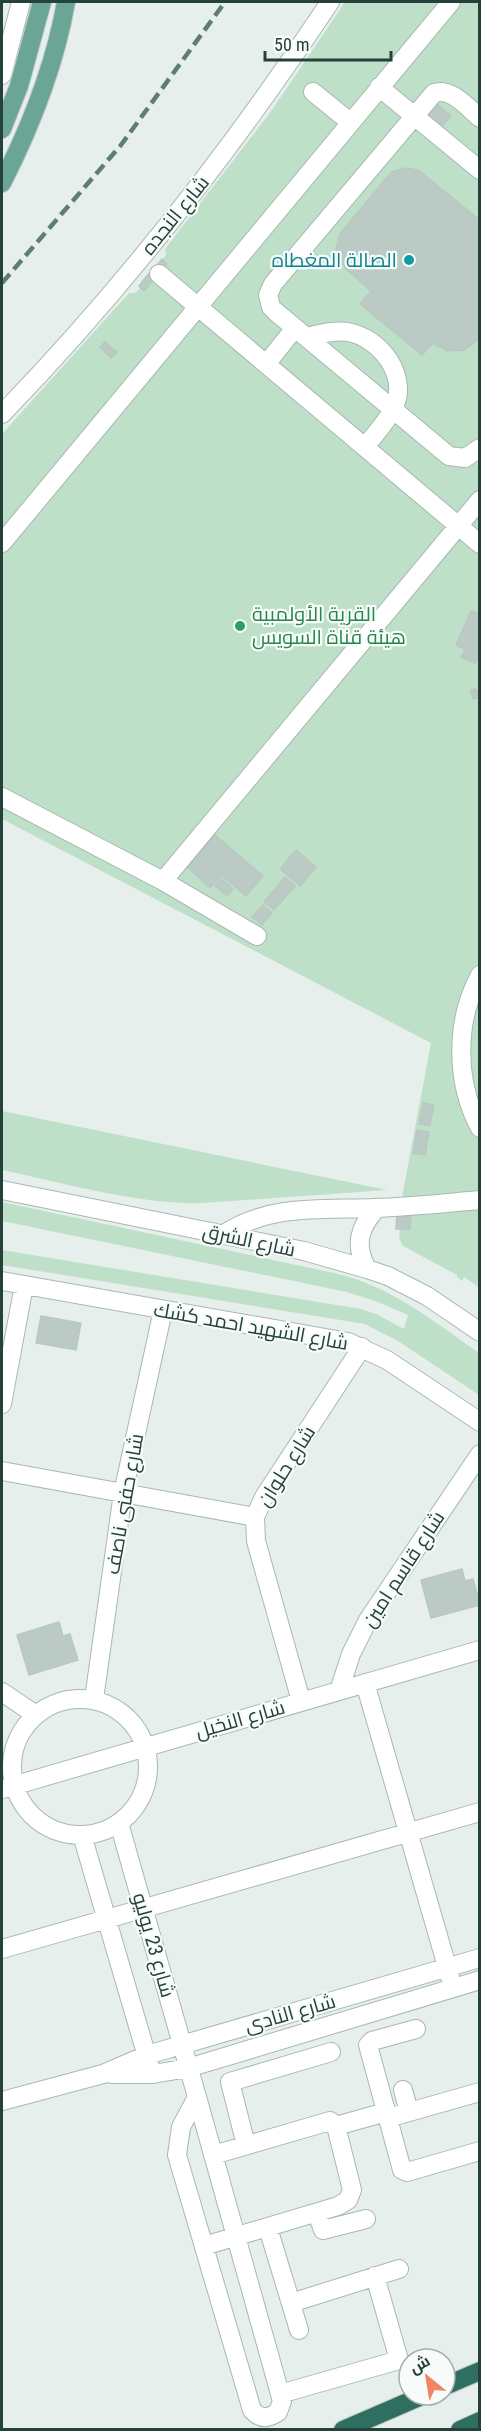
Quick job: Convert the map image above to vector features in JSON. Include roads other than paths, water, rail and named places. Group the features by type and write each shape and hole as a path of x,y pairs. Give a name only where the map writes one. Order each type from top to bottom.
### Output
{"highway":[{"path":"457,2381 480,2372"},
{"path":"343,2430 397,2407"},
{"path":"460,2430 480,2421"}],"main road":[{"path":"2,126 31,46 42,2"},
{"path":"2,183 32,119 55,50 66,2"},
{"path":"31,46 55,50"}],"street":[{"path":"2,75 21,2"},
{"name":"شارع النجده","path":"2,414 86,324 151,267 223,154 330,2"},
{"path":"2,543 451,2"},
{"path":"379,87 480,170"},
{"path":"480,118 452,94 440,91 429,97 270,289 268,296 271,307 449,456 465,458 480,448"},
{"path":"313,92 350,122"},
{"path":"151,267 458,526 477,538"},
{"path":"267,363 301,333 351,333 361,336 380,348 393,367 398,388 393,409 365,447"},
{"path":"163,881 480,500"},
{"path":"2,796 163,881 257,936"},
{"path":"480,975 468,1003 463,1025 461,1065 468,1101 480,1128"},
{"name":"شارع الشرق","path":"2,1190 304,1251 367,1269 387,1276 427,1296 480,1332"},
{"path":"224,1234 237,1226 269,1214 480,1200"},
{"path":"367,1269 358,1248 359,1237 362,1226 377,1208"},
{"name":"شارع الشهيد احمد كشك","path":"2,1281 334,1338 362,1347 387,1360 480,1422"},
{"path":"2,1404 24,1285"},
{"name":"شارع حفنى ناصف","path":"94,1699 123,1493 163,1310"},
{"name":"شارع حلوان","path":"301,1701 256,1542 255,1517 264,1497 362,1347"},
{"name":"شارع قاسم امين","path":"339,1691 351,1654 368,1620 480,1454"},
{"path":"2,1471 255,1517"},
{"name":"شارع النخيل","path":"8,1787 480,1650"},
{"path":"365,1683 453,1988"},
{"path":"2,1692 36,1715"},
{"path":"73,1698 94,1699 112,1706 127,1716 139,1730 146,1747 149,1764 148,1781 142,1797 120,1823 95,1834 64,1833 39,1821 8,1787 11,1771 8,1739 53,1704 73,1698"},
{"path":"2,1949 480,1812"},
{"name":"شارع 23 يوليو","path":"120,1823 280,2394"},
{"name":"شارع 23 يوليو","path":"82,1835 153,2074"},
{"name":"شارع النادى","path":"2,2101 103,2074 147,2055 182,2044 480,1958"},
{"name":"شارع النادى","path":"103,2074 153,2074 188,2068 480,1980"},
{"path":"344,1997 351,2019"},
{"path":"416,2029 372,2041 368,2045 401,2168 404,2172 480,2151"},
{"path":"246,2145 230,2082 331,2052"},
{"path":"403,2090 409,2112"},
{"path":"336,2126 409,2112 480,2092"},
{"path":"197,2097 181,2127 177,2155 252,2410 261,2417 273,2416 281,2407 280,2394 399,2360 375,2276"},
{"path":"204,2246 344,2204 352,2190 336,2126 333,2122 213,2155"},
{"path":"317,2213 323,2230 366,2219"},
{"path":"267,2228 299,2330"},
{"path":"291,2303 399,2269"}],"railway":[{"path":"2,283 121,145 225,2"}],"place":[{"name":"الصالة المغطاه","path":"409,260"},
{"name":"القرية الأولمبية هيئة قناة السويس","path":"240,626"}]}
